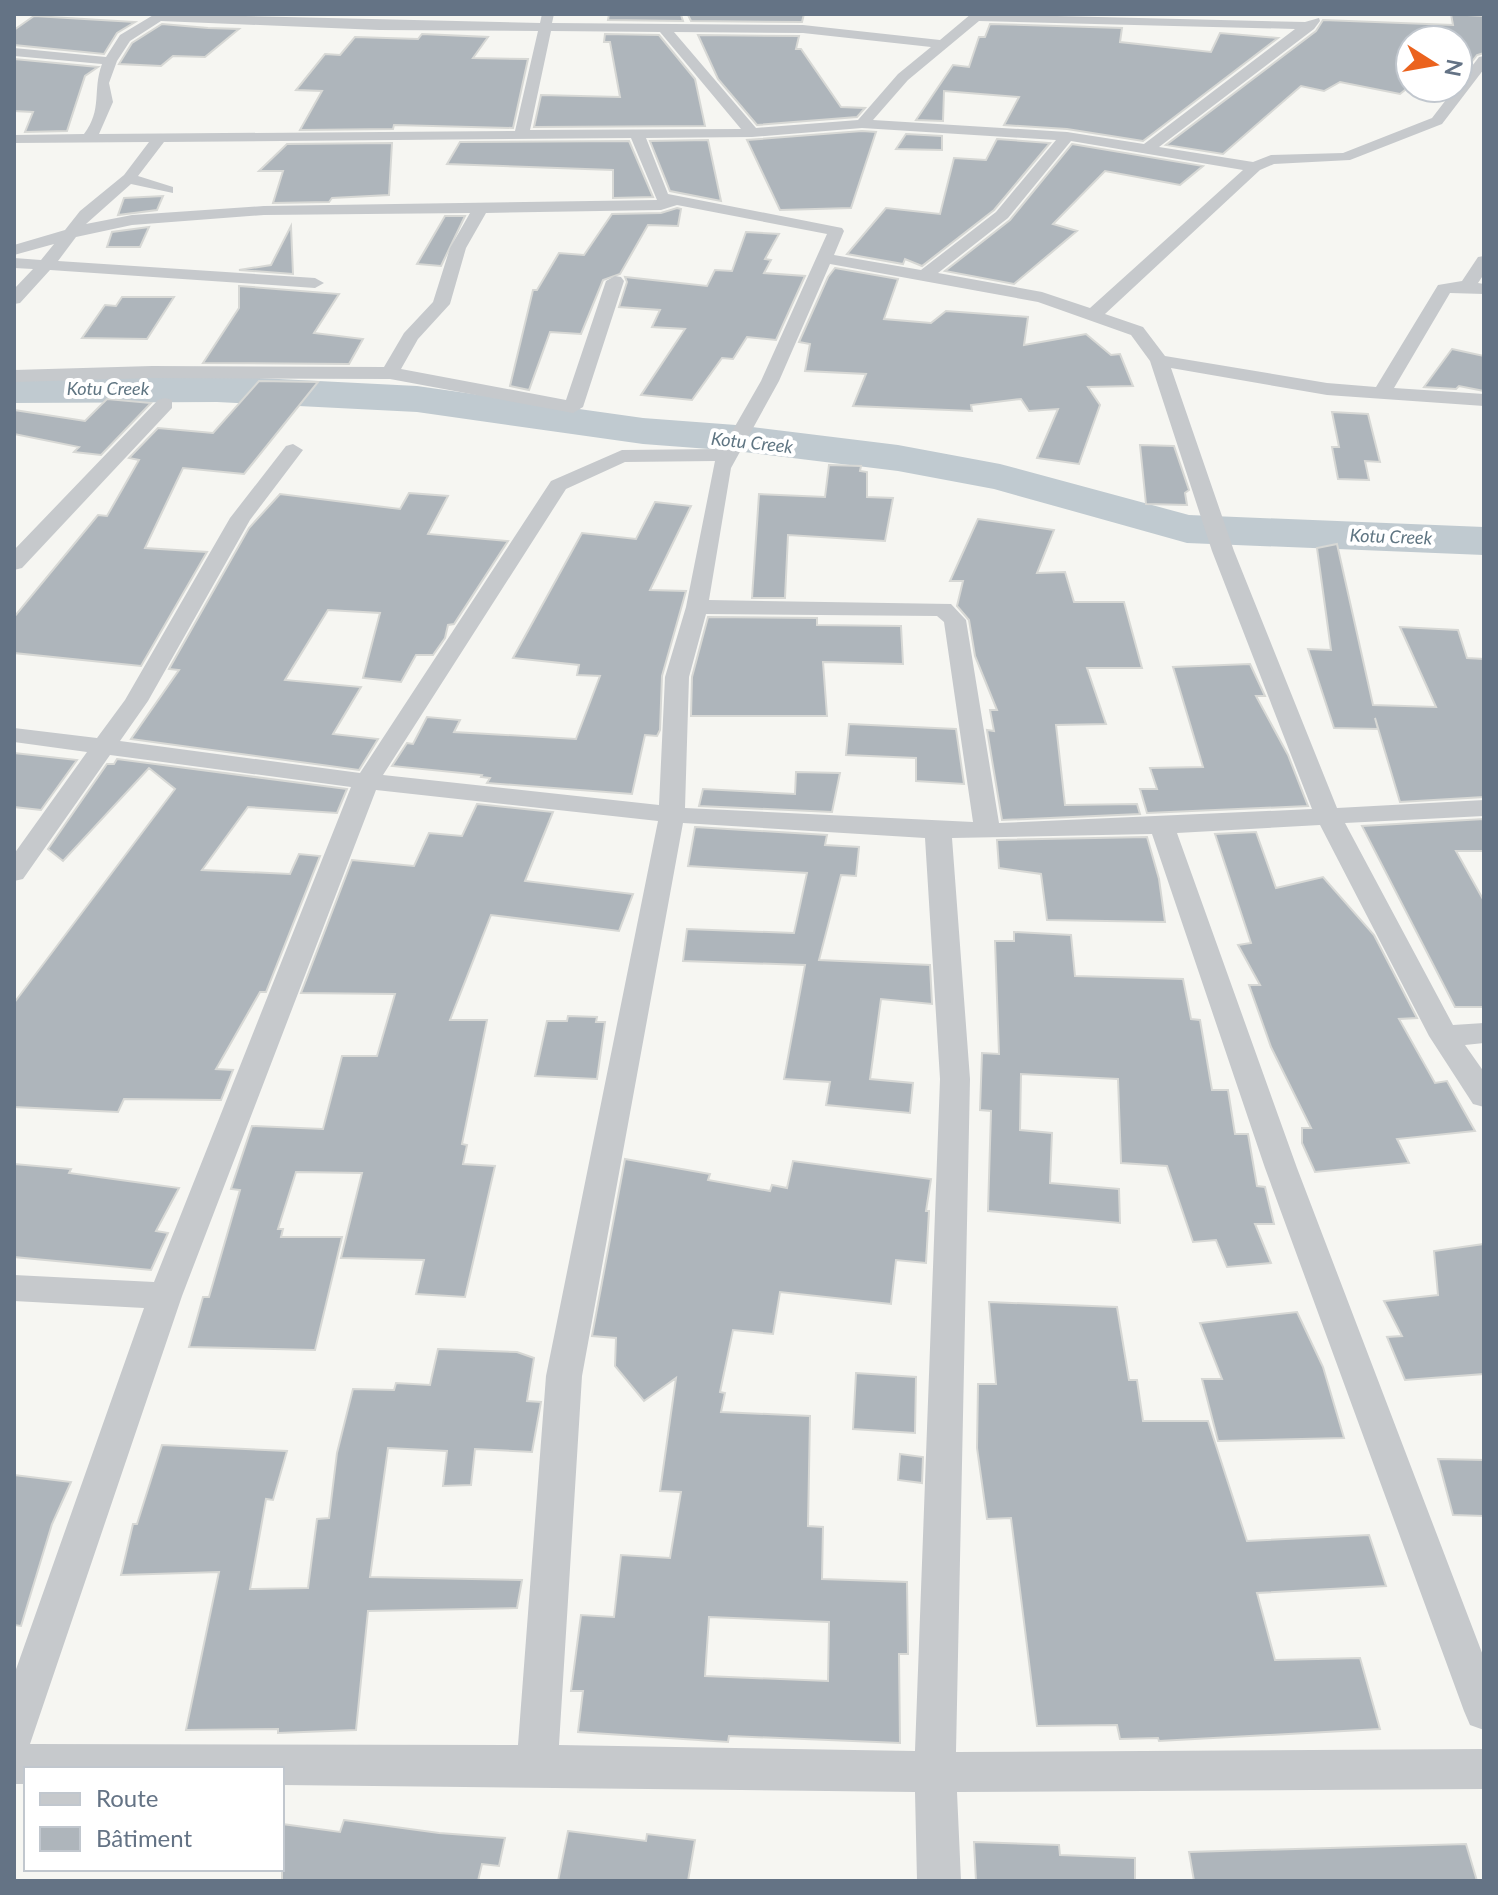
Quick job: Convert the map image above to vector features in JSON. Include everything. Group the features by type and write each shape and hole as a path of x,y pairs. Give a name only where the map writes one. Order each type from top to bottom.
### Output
{"street":[{"path":"1147,149 1309,26 1319,14"},
{"path":"87,140 98,125 106,102 102,83 110,61 125,38 158,16 379,26 547,20 664,28 803,29 943,44"},
{"path":"862,124 903,77 979,16 1309,26"},
{"path":"522,133 547,20"},
{"path":"664,28 752,133"},
{"path":"14,52 110,61"},
{"path":"1093,315 1255,167 1271,160 1345,157 1437,121 1484,60"},
{"path":"14,139 752,133 862,124 1067,136 1255,167"},
{"path":"537,1765 564,1376 672,814 677,677 697,607 721,468 770,381 836,231 662,197 636,132"},
{"path":"924,276 1002,215 1067,136"},
{"path":"14,299 46,265 64,238 86,214 129,178 159,139"},
{"path":"129,178 167,190"},
{"path":"86,214 128,220 326,208 661,205 676,200"},
{"path":"390,373 410,337 441,304 458,248 480,209"},
{"path":"14,250 128,220"},
{"path":"824,258 1042,297 1137,331 1159,360 1223,551 1327,814 1444,1036 1484,1096"},
{"path":"1381,394 1444,289 1476,288 1484,261"},
{"path":"14,263 315,283"},
{"path":"14,376 152,372 390,373 573,407 615,281"},
{"path":"1159,360 1288,384 1381,394 1484,400"},
{"path":"14,563 165,404"},
{"path":"14,873 136,701 240,518 293,450"},
{"path":"14,1733 165,1296 366,782 558,485 622,456 728,455"},
{"path":"697,607 943,609 955,620 987,829"},
{"path":"14,735 366,782 672,814 938,830 1163,829 1327,814 1484,808"},
{"path":"1163,829 1281,1168 1484,1711"},
{"path":"938,830 955,1079 935,1772 939,1881"},
{"path":"1444,1036 1484,1033"},
{"path":"14,1288 165,1296"},
{"path":"14,1764 537,1765 935,1772 1484,1769"}],"building":[{"path":"609,14 675,14 681,15 683,21 608,20"},
{"path":"804,14 802,22 691,21 688,15"},
{"path":"1451,14 1484,16 1484,53 1474,59 1474,24 1453,24"},
{"path":"34,16 135,22 117,33 104,54 14,45 14,30"},
{"path":"1323,20 1427,24 1394,24 1394,93 1340,82 1324,91 1301,86 1223,154 1166,145 1316,31"},
{"path":"162,24 239,29 205,57 173,56 161,66 119,64 132,43"},
{"path":"990,24 1122,28 1120,42 1211,52 1220,33 1278,38 1143,141 1067,129 1004,125 1019,97 944,91 943,121 916,120 953,65 969,67 979,37 985,37"},
{"path":"422,34 488,37 473,58 528,59 513,128 394,125 393,129 300,130 322,91 296,90 325,54 340,55 355,37 418,39"},
{"path":"605,34 659,35 695,79 705,126 534,127 541,95 620,97 610,42 604,42"},
{"path":"698,35 799,36 796,49 801,49 841,107 865,108 857,117 757,125 718,79"},
{"path":"14,59 98,67 85,76 67,131 25,132 33,112 14,111"},
{"path":"876,132 851,208 780,210 747,140"},
{"path":"906,134 942,136 942,150 896,149"},
{"path":"997,139 1050,143 994,210 922,266 905,259 903,264 847,254 886,208 940,214 954,158 986,160"},
{"path":"708,140 721,201 670,191 650,141"},
{"path":"629,141 653,197 613,198 613,170 447,164 460,142"},
{"path":"392,143 389,195 332,198 329,202 273,203 283,171 259,171 287,144"},
{"path":"1072,144 1203,166 1180,185 1105,171 1053,224 1077,231 1014,284 945,271 1010,220"},
{"path":"163,196 157,210 118,215 124,198"},
{"path":"681,209 678,226 648,225 620,274 603,280 581,334 550,332 529,390 510,386 533,290 537,290 559,253 584,255 612,214 661,213"},
{"path":"445,216 465,216 441,266 417,264"},
{"path":"291,226 293,274 239,270 271,265"},
{"path":"149,227 140,247 107,247 112,232"},
{"path":"746,232 779,234 765,259 771,260 764,273 805,276 776,340 747,337 733,359 722,358 692,400 641,395 685,329 652,327 660,310 619,307 627,282 625,277 707,286 715,270 732,271"},
{"path":"835,268 898,279 884,319 931,323 946,311 1028,317 1024,345 1086,334 1111,355 1120,354 1133,386 1088,387 1100,405 1079,464 1037,458 1058,409 1029,411 1021,399 971,405 972,411 853,406 866,374 805,371 810,344 799,342"},
{"path":"239,286 339,294 314,333 363,339 349,364 203,363 239,308"},
{"path":"122,297 174,297 147,339 82,338 105,305 116,306"},
{"path":"1452,349 1484,356 1484,391 1459,386 1456,389 1424,387"},
{"path":"259,381 318,382 244,474 183,468 145,548 207,552 141,666 14,653 14,617 98,515 107,516 139,460 129,458 158,428 213,433"},
{"path":"107,399 151,403 101,455 74,452 79,447 14,434 14,410 85,421"},
{"path":"1332,412 1368,414 1380,462 1365,461 1369,480 1338,479 1332,447 1339,447"},
{"path":"1140,445 1174,446 1189,490 1185,493 1187,505 1146,504"},
{"path":"829,465 861,466 860,471 867,472 867,497 893,498 885,541 788,535 785,598 752,598 759,494 825,497"},
{"path":"409,493 448,496 428,534 508,541 454,624 448,625 445,638 433,655 416,655 401,682 363,678 380,613 328,610 285,680 361,687 333,734 378,739 359,770 131,739 179,670 169,669 249,528 280,494 400,509"},
{"path":"655,502 691,506 650,590 686,591 662,676 660,730 657,736 645,735 632,794 487,783 490,778 482,775 392,766 407,743 413,744 427,717 460,720 454,732 576,739 600,676 577,675 579,665 513,658 582,533 636,539"},
{"path":"978,519 1054,530 1037,573 1065,572 1074,602 1124,602 1142,668 1087,668 1106,724 1056,725 1065,805 1137,804 1140,814 1002,820 987,730 994,731 990,710 997,710 975,656 969,620 957,606 963,581 950,581"},
{"path":"1337,544 1373,705 1436,707 1400,627 1458,630 1467,658 1484,659 1484,797 1400,802 1375,718 1378,729 1334,728 1308,649 1331,650 1317,548"},
{"path":"708,617 817,618 817,625 901,626 903,664 823,662 827,716 691,716 692,677"},
{"path":"1250,664 1265,696 1256,696 1288,755 1308,806 1147,813 1140,789 1157,789 1150,768 1203,767 1173,667"},
{"path":"849,724 956,729 964,784 916,781 916,758 846,755"},
{"path":"14,753 77,760 41,810 14,807"},
{"path":"117,759 347,789 337,813 248,807 202,870 290,874 299,854 320,856 266,992 260,992 216,1069 233,1070 221,1100 124,1099 118,1112 14,1107 14,1003 175,789 149,768 63,861 48,849 107,764 114,764"},
{"path":"796,772 840,773 832,812 699,806 703,789 795,794"},
{"path":"477,804 553,812 525,881 633,894 619,931 491,915 450,1020 487,1020 462,1144 467,1145 463,1164 495,1166 465,1297 416,1294 424,1260 341,1258 362,1173 296,1172 278,1229 283,1229 281,1237 342,1237 315,1350 189,1347 203,1297 209,1297 240,1190 231,1189 252,1126 323,1129 342,1056 377,1056 395,994 301,993 352,860 414,866 429,833 462,836"},
{"path":"1484,819 1484,851 1456,851 1484,901 1484,1007 1455,1007 1362,826"},
{"path":"695,827 827,835 825,845 859,847 856,876 841,875 819,960 930,965 932,1004 881,999 870,1079 913,1083 910,1113 826,1105 830,1082 784,1079 805,965 683,961 687,929 794,933 807,873 688,866"},
{"path":"1256,832 1276,888 1323,877 1374,935 1417,1018 1399,1019 1435,1083 1447,1081 1475,1131 1397,1139 1409,1163 1315,1172 1302,1143 1302,1128 1311,1128 1271,1047 1249,985 1260,985 1238,945 1251,943 1215,834"},
{"path":"1147,837 1159,879 1165,922 1047,920 1041,874 999,868 997,840"},
{"path":"1014,932 1071,935 1075,976 1183,979 1191,1019 1200,1020 1212,1090 1228,1090 1235,1134 1248,1134 1257,1186 1265,1187 1274,1224 1255,1224 1271,1263 1227,1267 1216,1240 1193,1242 1167,1166 1121,1163 1118,1079 1021,1074 1020,1130 1052,1133 1050,1183 1119,1189 1120,1223 988,1211 991,1111 980,1110 982,1053 999,1054 995,941 1014,941"},
{"path":"568,1016 597,1017 596,1022 605,1022 597,1079 535,1076 547,1021 567,1021"},
{"path":"625,1159 710,1174 708,1180 770,1191 772,1185 787,1188 793,1161 931,1179 926,1211 929,1211 926,1263 896,1260 891,1304 780,1292 773,1334 733,1330 720,1392 725,1393 721,1412 810,1416 808,1526 823,1527 822,1579 907,1582 908,1654 899,1654 900,1743 729,1736 728,1742 578,1732 583,1691 571,1691 581,1615 614,1617 621,1555 670,1558 681,1492 660,1491 676,1378 644,1401 615,1366 616,1338 592,1336","holes":["709,1617 829,1622 828,1681 705,1676"]},
{"path":"14,1164 71,1169 69,1173 179,1188 156,1231 168,1233 151,1270 14,1257"},
{"path":"1484,1244 1484,1374 1405,1380 1387,1337 1402,1336 1384,1301 1438,1295 1434,1251"},
{"path":"989,1302 1117,1307 1129,1380 1137,1380 1143,1421 1208,1421 1247,1541 1369,1535 1386,1586 1257,1593 1275,1660 1360,1658 1380,1729 1159,1741 1158,1738 1120,1739 1117,1725 1037,1726 1011,1518 987,1519 977,1448 978,1384 996,1384"},
{"path":"1297,1312 1323,1367 1344,1438 1218,1441 1202,1379 1222,1379 1200,1323"},
{"path":"438,1349 517,1352 534,1358 527,1401 541,1402 532,1452 475,1449 471,1485 443,1486 447,1451 388,1448 370,1577 522,1580 517,1608 368,1611 356,1730 278,1733 278,1729 186,1730 219,1572 121,1575 133,1524 137,1524 162,1445 287,1451 273,1500 266,1499 250,1589 308,1588 317,1519 329,1518 337,1453 353,1389 394,1390 396,1383 430,1385"},
{"path":"856,1373 916,1377 915,1433 853,1429"},
{"path":"900,1454 923,1457 922,1483 898,1480"},
{"path":"1438,1459 1484,1460 1484,1516 1453,1515"},
{"path":"14,1475 71,1482 52,1524 21,1626 14,1625"},
{"path":"344,1820 505,1838 499,1866 482,1864 478,1881 282,1881 284,1824 340,1832"},
{"path":"568,1831 646,1841 647,1834 695,1840 688,1881 558,1881"},
{"path":"974,1842 1059,1845 1060,1855 1135,1858 1135,1881 976,1881"},
{"path":"1466,1844 1477,1881 1194,1881 1189,1852"}],"waterway":[{"name":"Kotu Creek","path":"14,390 217,389 417,399 643,431 736,438 898,458 1000,477 1187,529 1322,537 1484,541"}]}
